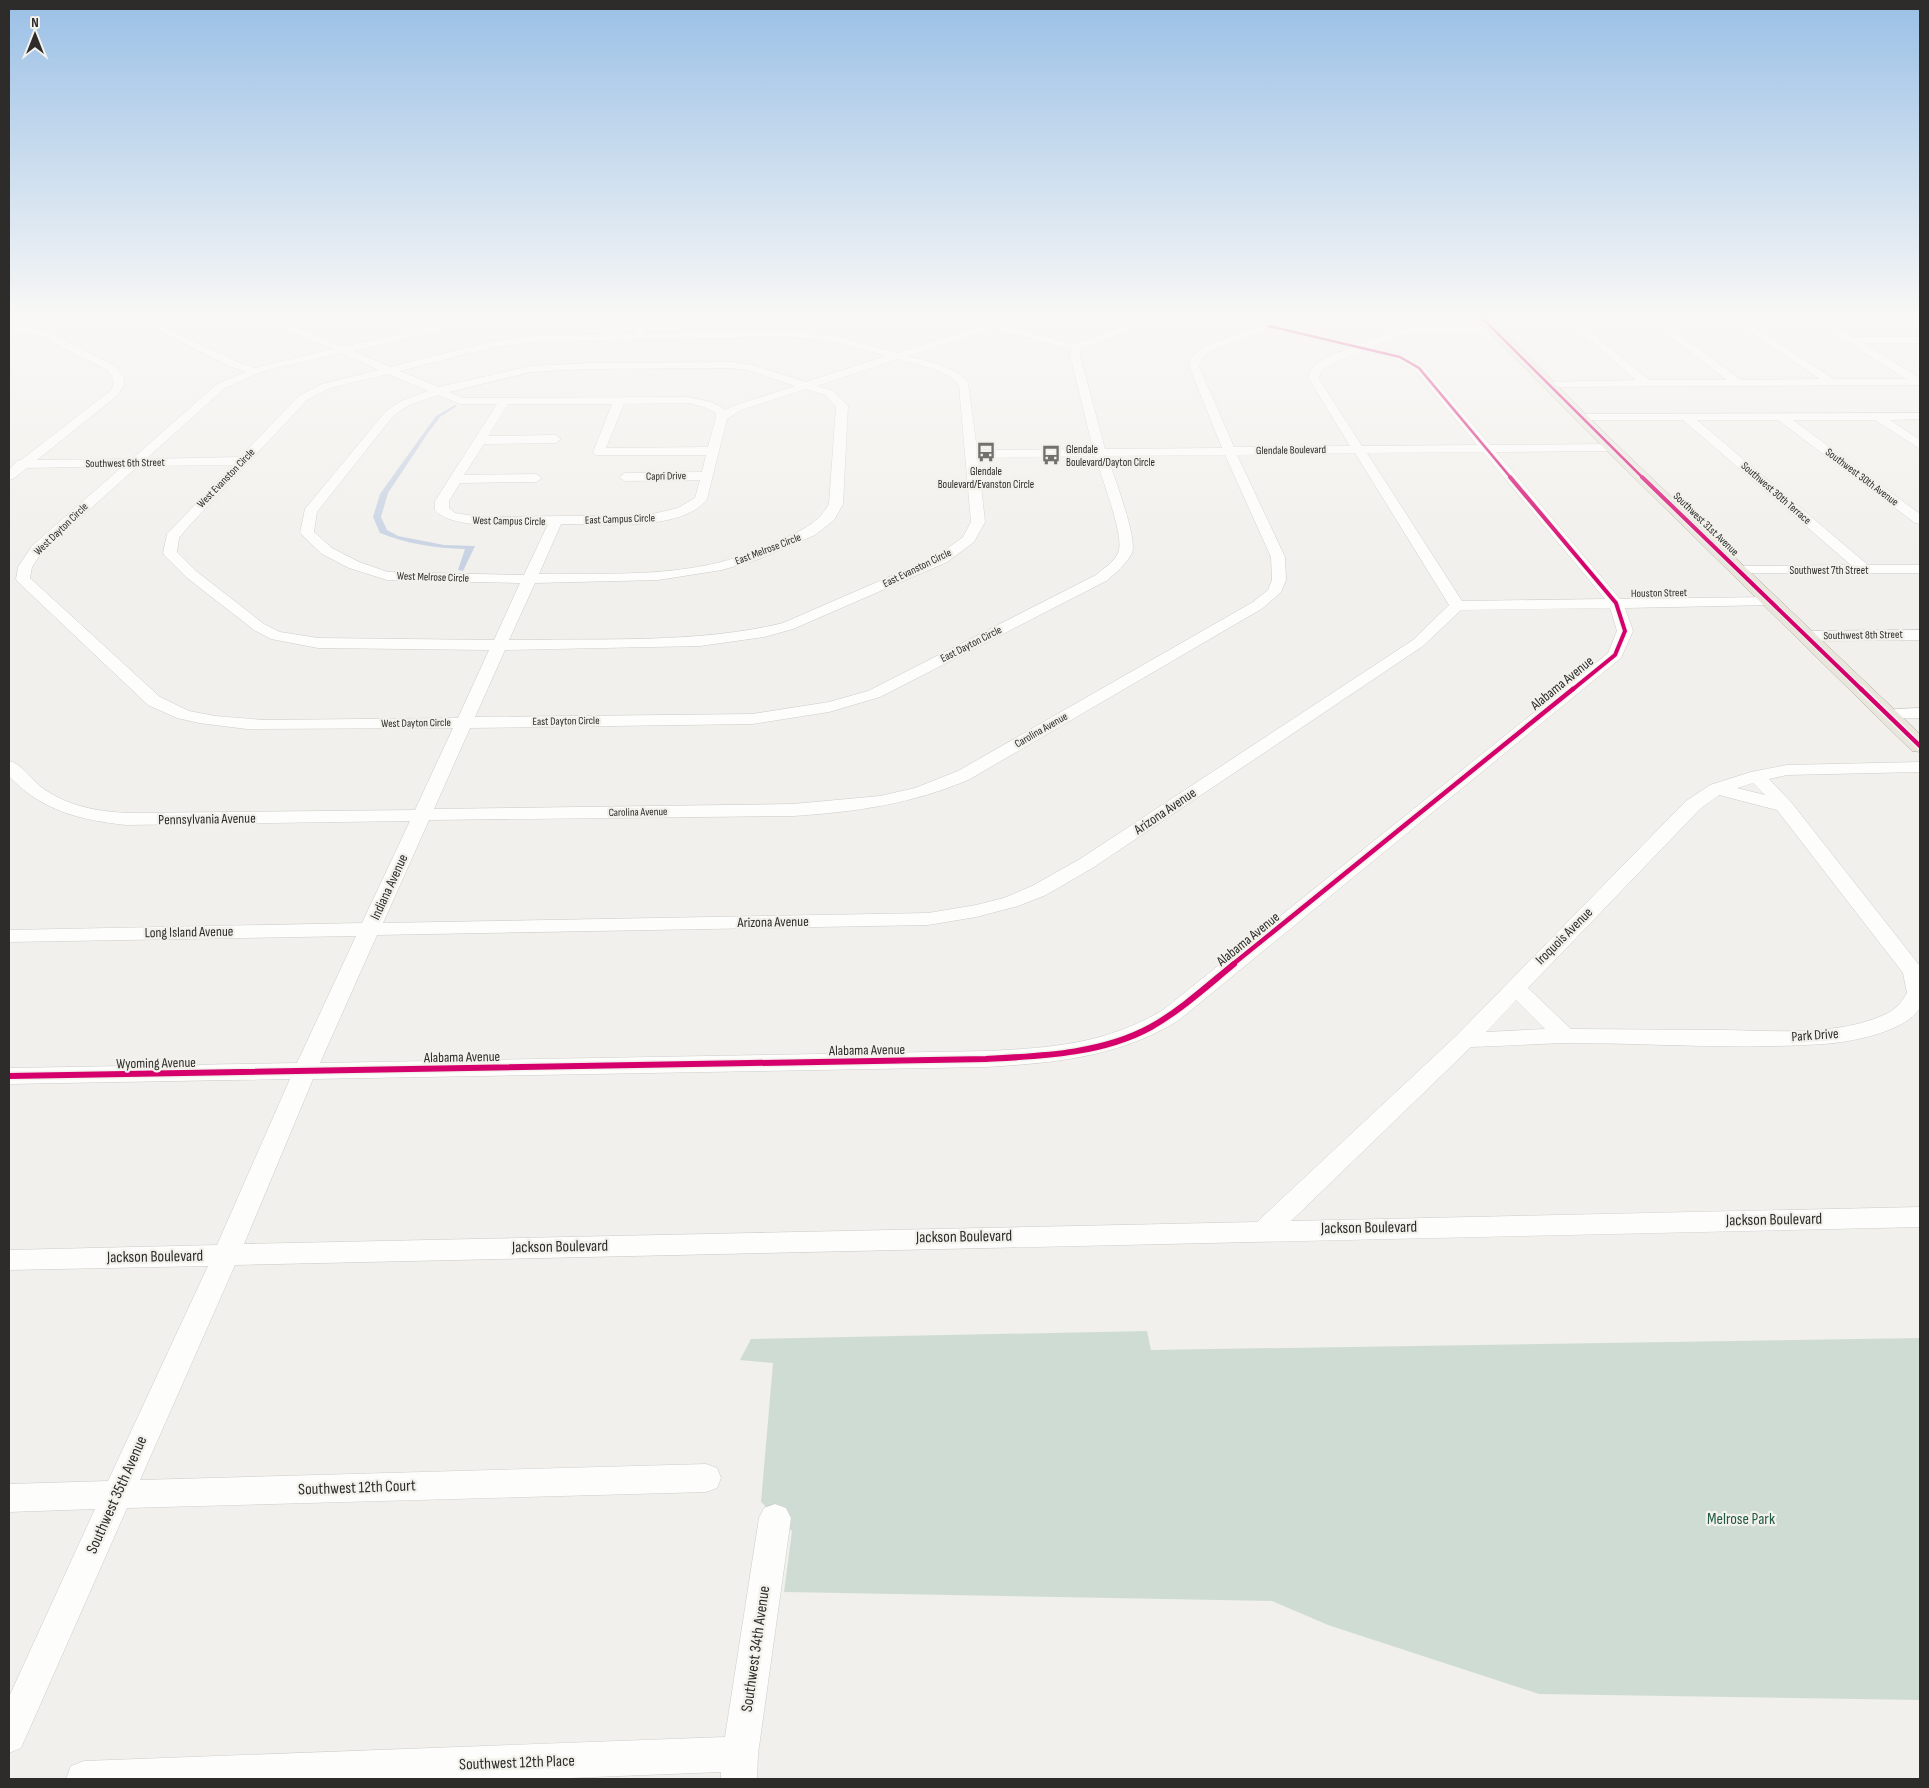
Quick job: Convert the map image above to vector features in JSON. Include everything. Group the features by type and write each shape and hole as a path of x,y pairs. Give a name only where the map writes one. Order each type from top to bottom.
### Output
{"main road":[{"name":"Southwest 31st Avenue","path":"1563,398 1920,746"}],"street":[{"path":"9,476 107,398"},
{"name":"West Dayton Circle","path":"207,398 37,549 24,567 23,579 154,701 169,710 215,722 280,726 463,722"},
{"name":"West Evanston Circle","path":"303,398 172,537 170,553 191,574 259,627 276,636 318,643 374,646 499,645"},
{"name":"West Melrose Circle","path":"418,398 405,403 390,413 310,512 307,533 327,551 354,565 387,576 529,579"},
{"path":"455,398 461,401 504,402 763,400"},
{"path":"688,400 716,407 721,411 722,417 737,408 767,398"},
{"name":"East Melrose Circle","path":"529,579 658,576 691,572 722,566 754,556 810,532 829,517 836,504 843,416 842,406 837,398"},
{"name":"East Evanston Circle","path":"499,645 700,641 764,632 788,626 942,559 969,539 978,522 965,398"},
{"name":"East Dayton Circle","path":"463,722 752,718 822,710 874,694 1101,578 1116,565 1126,551 1126,536 1100,453 1086,398"},
{"name":"Carolina Avenue","path":"422,815 793,810 848,807 913,796 940,786 982,765 1258,605 1274,592 1279,580 1278,558 1207,398"},
{"path":"1325,398 1356,450 1457,606"},
{"name":"Alabama Avenue","path":"305,1072 986,1059 1081,1051 1143,1032 1171,1015 1198,994 1615,655 1625,631 1616,603 1444,398"},
{"path":"619,401 599,452 713,451"},
{"name":"West Campus Circle","path":"504,402 442,501 442,510 451,516 480,521 556,521"},
{"path":"496,414 510,408 538,402"},
{"name":"Southwest 30th Avenue","path":"1780,416 1920,520"},
{"path":"1877,416 1920,445"},
{"path":"1581,417 1920,416"},
{"name":"East Campus Circle","path":"556,521 634,520 667,516 694,506 701,499 722,417"},
{"name":"Southwest 30th Terrace","path":"1686,417 1865,570"},
{"path":"480,440 555,439"},
{"name":"Glendale Boulevard","path":"971,454 1611,447"},
{"name":"Southwest 6th Street","path":"9,464 242,461"},
{"name":"Capri Drive","path":"625,476 707,476"},
{"path":"455,479 536,478"},
{"name":"Indiana Avenue","path":"226,1255 305,1072 556,521"},
{"name":"Southwest 7th Street","path":"1739,570 1920,569"},
{"name":"Houston Street","path":"1457,606 1770,601"},
{"name":"Arizona Avenue","path":"370,928 928,919 982,911 1022,898 1087,863 1418,643 1457,606"},
{"name":"Southwest 8th Street","path":"1806,636 1920,635"},
{"path":"1887,714 1920,713"},
{"name":"Pennsylvania Avenue","path":"9,766 31,790 46,801 69,810 98,817 161,820 422,815"},
{"name":"Iroquois Avenue","path":"1265,1230 1465,1040 1514,987 1693,805 1716,789 1757,776 1788,770 1920,767"},
{"name":"Park Drive","path":"1465,1040 1565,1036 1763,1038 1825,1036 1862,1030 1896,1020 1909,1008 1918,993 1914,972 1784,806 1757,776"},
{"path":"1716,789 1784,806"},
{"name":"Long Island Avenue","path":"9,936 370,928"},
{"path":"1514,987 1565,1036"},
{"name":"Wyoming Avenue","path":"9,1076 305,1072"},
{"name":"Jackson Boulevard","path":"9,1260 1265,1230 1920,1217"},
{"name":"Southwest 35th Avenue","path":"9,1736 116,1495 226,1255"},
{"name":"Southwest 12th Court","path":"9,1498 706,1478"},
{"name":"Southwest 34th Avenue","path":"739,1767 775,1518"},
{"name":"Southwest 12th Place","path":"84,1779 739,1767"}],"green space":[{"name":"Melrose Park","path":"1147,1331 1151,1350 1920,1338 1920,1700 1539,1694 1328,1625 1272,1601 784,1592 792,1531 761,1502 773,1363 740,1360 751,1339"}],"water":[{"path":"455,405 457,406 440,417 388,493 381,517 387,530 398,536 444,545 475,546 463,571 458,570 465,549 422,545 390,537 380,533 373,517 380,494 436,416"}],"cycle path":[{"path":"9,1076 986,1059 1065,1053 1103,1045 1145,1030 1171,1015 1615,655 1625,631 1616,603 1445,398"},
{"path":"1562,398 1920,746"}],"place":[{"name":"Glendale Boulevard/Evanston Circle","path":"986,452"},
{"name":"Glendale Boulevard/Dayton Circle","path":"1051,455"}]}
